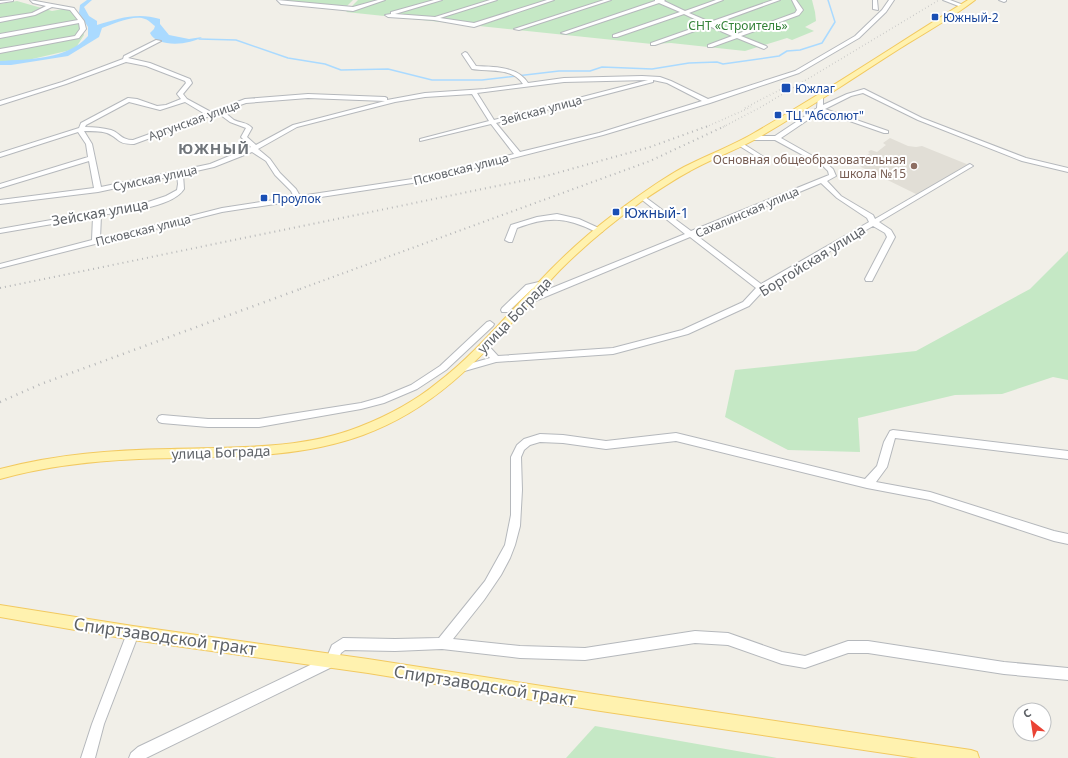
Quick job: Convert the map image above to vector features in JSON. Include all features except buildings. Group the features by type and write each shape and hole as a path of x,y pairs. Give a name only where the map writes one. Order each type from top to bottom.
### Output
{"main road":[{"name":"улица Бограда","path":"0,474 19,468 52,461 87,457 272,450 321,443 343,437 388,419 427,397 460,369 484,346 579,246 643,198 685,170 751,138 972,0"},
{"name":"Спиртзаводской тракт","path":"0,611 133,633 332,661 594,702 971,758"}],"street":[{"path":"0,2 11,0"},
{"path":"0,51 77,37 83,29 81,21 72,9 40,4 32,0"},
{"path":"279,0 281,3 353,8 383,0"},
{"path":"440,0 388,15 434,18 474,25 552,0"},
{"path":"434,18 495,0"},
{"path":"517,29 609,0"},
{"path":"564,33 660,0 736,36 764,47"},
{"path":"615,36 721,0"},
{"path":"653,44 778,0"},
{"path":"710,46 797,14 800,10 794,0"},
{"path":"875,0 876,10"},
{"name":"Псковская улица","path":"0,266 222,210 419,180 518,154 567,143 708,102 797,72 828,55 857,37 884,11 892,0"},
{"path":"945,0 963,6"},
{"path":"0,20 33,14 53,5"},
{"path":"0,36 81,21"},
{"path":"125,60 126,57 158,41"},
{"path":"465,54 474,68 498,69 516,74 522,78 527,86"},
{"path":"0,103 64,83 125,60 132,60 188,80 189,85 181,90 180,94 185,100 208,113"},
{"path":"395,100 527,86 564,80 642,78 660,79 669,82 708,102"},
{"name":"Зейская улица","path":"422,140 660,79"},
{"path":"473,91 493,123 518,154"},
{"path":"776,138 820,109 849,95 864,91 920,119 1024,160 1068,170"},
{"name":"Аргунская улица","path":"0,155 82,126 110,132 124,142 134,142 208,113 245,101 308,96 395,100"},
{"path":"820,96 820,109"},
{"path":"98,190 89,144 81,132 82,126 128,100 135,100 156,108 162,108 185,100"},
{"name":"Сумская улица","path":"0,202 98,190 180,174 212,166 255,149 295,126 395,100"},
{"path":"820,109 886,132"},
{"path":"218,110 234,122 248,126 249,128 244,137 245,139 268,160 277,174 294,190 298,198"},
{"path":"751,138 776,138 831,170 833,176 822,180 839,197 870,217 873,222 888,232 891,236 868,278"},
{"path":"740,144 764,159"},
{"path":"0,186 92,158"},
{"name":"Боргойская улица","path":"460,369 496,359 613,351 685,332 746,304 762,288 970,166"},
{"name":"Зейская улица","path":"0,231 157,202 176,194 182,186 180,174"},
{"name":"Сахалинская улица","path":"525,302 693,235 822,180"},
{"path":"643,198 762,288"},
{"path":"96,214 96,242"},
{"path":"509,240 514,227 537,218 550,216 570,218 599,230"},
{"path":"505,310 529,287 543,284"},
{"path":"162,419 230,424 259,423 361,406 384,400 418,385 443,368 490,324"},
{"path":"484,346 496,359"},
{"path":"418,385 427,397"},
{"path":"867,484 881,469 885,458 887,441 892,434 1068,455"},
{"path":"442,643 469,612 498,569 511,544 516,514 516,457 520,448 527,442 540,438 563,438 606,445 676,437 867,484 930,496 1054,536 1068,539"},
{"path":"88,758 98,724 133,633"},
{"path":"136,758 143,752 332,661 336,649 343,644 442,643 520,652 585,654 695,637 728,639 782,658 805,662 848,647 868,646 1004,668 1068,674"}],"shaded area":[{"name":"Основная общеобразовательная школа №15","path":"890,138 908,146 922,146 969,165 918,195 861,167 857,162 870,153 868,152 871,150 877,152 886,145 883,143"}],"green space":[{"path":"277,0 353,0 347,6"},
{"name":"СНТ «Строитель»","path":"358,0 812,0 816,21 805,27 814,31 792,40 787,38 745,51 671,43 652,44 346,12"},
{"path":"17,1 52,11 74,7 84,35 75,49 28,60 0,62 0,4"},
{"path":"1068,251 1068,380 1053,377 1002,394 955,395 858,418 860,452 788,450 725,417 735,370 916,351 1030,289"},
{"path":"595,726 777,758 566,758"}],"water":[{"path":"87,0 92,0 84,7 89,16 97,21 97,25 121,18 144,16 160,19 160,24 169,35 189,39 202,37 190,42 174,44 166,43 154,38 150,33 155,26 149,21 141,18 135,18 124,20 102,28 99,37 68,56 11,65 0,65 0,61 35,59 59,54 79,44 88,36 88,27 79,13 80,5"}],"waterway":[{"path":"199,39 236,40 288,58 325,64 341,70 388,69 432,80 482,80 559,71 590,71 602,67 652,69 689,63 717,62 723,64 779,56 787,51 800,50 822,43 835,22 828,0"}],"railway":[{"path":"724,126 761,107 939,0"},
{"path":"745,108 789,85"},
{"path":"706,127 751,107"},
{"path":"0,288 546,176 650,147 708,126"},
{"path":"300,289 650,161 724,126"},
{"path":"0,402 41,384 303,288"}],"place":[{"name":"Южный-2","path":"935,17"},
{"name":"Южлаг","path":"786,88"},
{"name":"ТЦ \"Абсолют\"","path":"778,115"},
{"name":"Основная общеобразовательная школа №15","path":"914,166"},
{"name":"Проулок","path":"264,198"},
{"name":"Южный-1","path":"616,212"}],"district":[{"name":"ЮЖНЫЙ","path":"214,148"}]}
